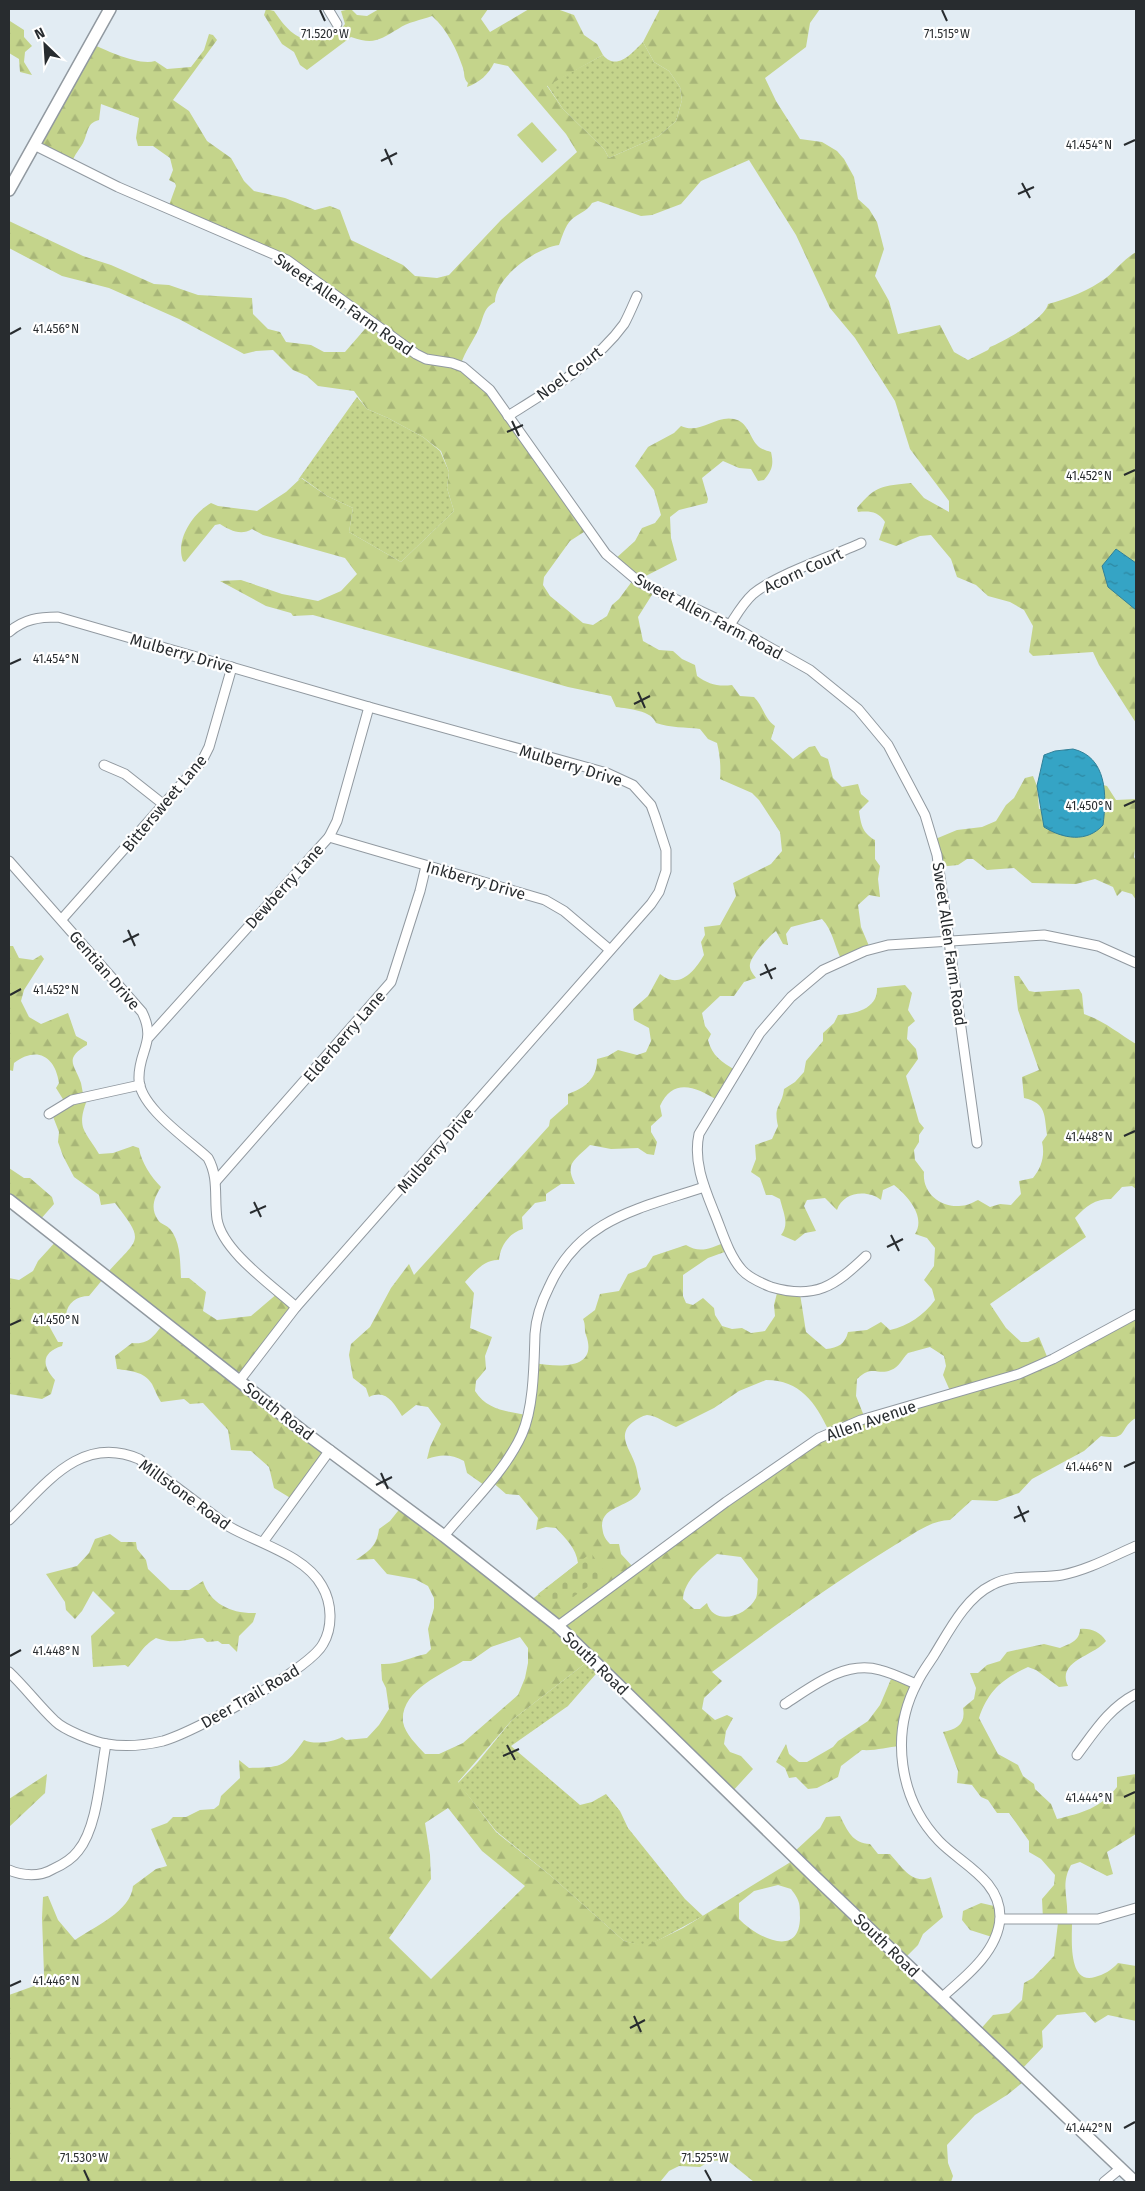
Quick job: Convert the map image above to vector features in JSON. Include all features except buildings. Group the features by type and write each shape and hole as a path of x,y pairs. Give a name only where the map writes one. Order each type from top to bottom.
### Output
{"street":[{"path":"9,190 110,9"},
{"path":"328,9 337,24"},
{"name":"Sweet Allen Farm Road","path":"34,145 118,187 287,260 416,354 426,359 452,363 469,370 490,390 606,554 639,582 730,625 826,682 858,709 888,745 914,790 931,831 947,941 964,1037 977,1143"},
{"name":"Noel Court","path":"508,416 586,362 606,345 623,324 637,296"},
{"name":"Acorn Court","path":"730,625 740,607 753,594 768,584 861,544"},
{"name":"Mulberry Drive","path":"9,632 25,621 41,617 58,617 369,707 607,773 633,785 651,805 666,850 666,872 659,892 651,904 296,1307 240,1380"},
{"name":"Bittersweet Lane","path":"62,919 202,761 209,747 232,667"},
{"name":"Dewberry Lane","path":"149,1037 329,837 337,821 369,707"},
{"path":"104,765 125,774 163,804"},
{"name":"Inkberry Drive","path":"329,837 556,905 610,950"},
{"name":"Gentian Drive","path":"9,861 142,1012 148,1024 149,1037 138,1079 140,1085"},
{"name":"Elderberry Lane","path":"216,1181 391,982 420,892 426,866"},
{"path":"866,1256 847,1274 821,1289 801,1293 766,1285 743,1272 738,1265 704,1187 698,1161 699,1134 760,1033 791,997 823,970 865,951 888,945 1044,935 1098,946 1136,963"},
{"path":"49,1114 72,1100 140,1085 157,1114 208,1158 214,1168 217,1220 231,1247 296,1307"},
{"path":"444,1536 505,1463 522,1434 530,1404 537,1317 553,1276 568,1253 589,1233 603,1224 704,1187"},
{"name":"South Road","path":"9,1200 558,1626 941,1998 1135,2182"},
{"name":"Allen Avenue","path":"558,1626 726,1502 820,1438 862,1420 1019,1374 1053,1359 1136,1314"},
{"path":"263,1542 330,1450"},
{"name":"Millstone Road","path":"9,1520 63,1466 94,1454 115,1452 139,1459 228,1526 242,1535 263,1542"},
{"name":"Deer Trail Road","path":"9,1672 56,1723 106,1744 144,1744 176,1737 294,1672 313,1657 323,1646 328,1635 329,1611 323,1587 305,1567 263,1542"},
{"path":"941,1998 980,1961 991,1946 1000,1919 994,1893 982,1876 939,1840 913,1806 902,1767 902,1746 904,1722 916,1684 960,1615 977,1595 992,1584 1013,1578 1063,1575 1136,1546"},
{"path":"785,1704 825,1679 849,1669 879,1670 916,1684"},
{"path":"1077,1755 1108,1713 1122,1701 1136,1694"},
{"path":"9,1870 30,1875 46,1873 77,1853 91,1825 106,1744"},
{"path":"1000,1919 1098,1919 1136,1908"},
{"path":"1104,2182 1121,2168"}],"green space":[{"path":"9,9 10,21 24,30 24,37 32,46 25,52 24,62 32,75 20,72 19,59 9,53"},
{"path":"266,9 274,11 296,35 309,40 317,40 338,31 345,24 341,11 351,9 357,15 367,16 379,9 488,9 481,19 490,32 529,9 557,9 574,15 584,35 597,44 603,55 547,86 563,109 604,149 609,158 659,136 676,121 682,100 680,87 669,71 654,62 643,42 660,9 820,9 810,23 806,47 765,78 776,101 800,139 822,142 837,151 854,177 858,199 869,209 877,222 884,249 875,276 889,301 898,334 940,325 954,352 968,360 1032,323 1040,316 1048,304 1078,294 1100,282 1136,252 1136,563 1116,549 1136,610 1136,723 1099,665 1093,652 1033,656 1029,652 1033,626 1024,610 1010,602 988,596 976,585 957,577 951,559 931,535 920,536 896,546 879,540 885,522 879,516 870,512 858,512 857,508 875,491 893,485 911,483 924,498 949,512 949,501 910,449 895,401 855,338 830,308 796,235 749,160 701,181 681,204 652,215 641,216 598,201 592,203 569,222 559,245 539,252 518,265 509,274 497,292 495,302 486,310 461,364 478,377 587,530 570,541 544,577 543,585 550,596 583,623 593,625 607,616 612,605 619,599 633,580 614,560 635,541 642,528 655,523 661,515 654,490 635,466 648,447 674,433 681,426 695,428 720,420 734,419 745,426 758,446 771,452 772,467 764,480 758,481 751,469 739,468 723,461 702,478 708,499 707,503 679,510 670,517 671,538 677,560 638,580 655,590 638,617 643,641 659,650 673,651 682,659 695,665 697,676 705,681 722,686 732,685 740,696 754,697 775,726 771,739 793,759 809,747 815,746 821,756 828,759 833,778 842,787 858,784 861,794 869,801 859,811 862,824 867,834 875,840 875,859 880,866 878,879 880,897 869,895 858,905 861,927 869,946 841,959 831,933 822,919 791,927 786,934 788,945 783,944 776,931 761,946 751,960 750,968 756,978 744,982 734,996 720,996 702,1013 705,1026 711,1034 708,1040 712,1050 722,1061 735,1070 717,1100 701,1091 686,1087 671,1091 660,1106 662,1116 651,1126 651,1132 657,1142 654,1155 647,1154 638,1148 611,1149 590,1145 576,1158 571,1166 575,1184 561,1184 546,1194 546,1201 535,1203 522,1217 523,1229 513,1234 503,1245 499,1260 484,1264 465,1282 474,1293 470,1328 492,1337 485,1356 486,1369 476,1381 475,1391 480,1397 498,1409 526,1415 535,1363 564,1365 581,1361 587,1355 588,1347 583,1319 595,1310 600,1294 619,1291 628,1274 646,1267 653,1256 686,1245 701,1250 726,1242 730,1250 708,1258 683,1275 683,1296 686,1303 693,1305 703,1298 714,1308 715,1315 722,1326 732,1329 742,1328 751,1333 765,1331 775,1316 774,1305 778,1289 800,1294 806,1332 826,1349 840,1345 845,1340 848,1332 867,1330 881,1322 890,1330 909,1323 926,1310 935,1300 932,1289 924,1280 934,1266 935,1248 927,1238 915,1234 918,1221 914,1207 894,1185 883,1190 881,1200 869,1194 856,1194 844,1199 837,1210 825,1198 807,1200 804,1206 816,1231 805,1233 795,1241 781,1235 784,1231 785,1222 780,1199 772,1195 766,1195 760,1178 751,1172 756,1159 755,1145 772,1139 778,1126 777,1110 784,1089 795,1082 804,1072 806,1061 823,1041 823,1033 834,1023 838,1015 858,1012 870,1006 874,1001 877,988 905,985 912,993 908,1010 915,1021 908,1027 907,1039 916,1049 918,1059 906,1076 919,1122 924,1128 919,1135 919,1142 914,1150 915,1160 924,1172 926,1186 933,1197 952,1206 964,1205 978,1200 990,1207 1000,1204 1011,1205 1021,1194 1019,1181 1033,1178 1039,1170 1042,1161 1042,1142 1047,1135 1043,1111 1037,1103 1024,1098 1022,1077 1039,1070 1018,1010 1014,976 1019,976 1029,991 1079,989 1082,994 1084,1014 1136,1044 1136,1189 1132,1186 1122,1187 1111,1199 1100,1200 1087,1207 1075,1218 1086,1237 990,1304 1006,1328 1021,1342 1028,1342 1039,1337 1048,1359 1136,1312 1136,1418 1127,1426 1123,1433 1116,1437 1101,1436 1084,1451 1032,1479 1019,1493 997,1501 972,1500 950,1520 935,1523 921,1529 825,1591 712,1672 722,1681 704,1698 702,1709 715,1720 727,1715 733,1718 726,1731 724,1744 730,1752 741,1756 753,1769 731,1793 591,1659 512,1720 458,1782 496,1832 551,1876 624,1941 646,1946 683,1928 789,1863 795,1858 794,1852 820,1828 826,1817 840,1816 848,1831 859,1842 870,1844 878,1854 890,1854 913,1877 925,1879 931,1877 943,1917 923,1934 918,1945 905,1958 979,2031 993,2015 1009,2013 1022,2000 1024,1983 1033,1978 1054,1956 1058,1923 1043,1919 1042,1899 1054,1885 1055,1875 1041,1859 1029,1852 1029,1841 1009,1813 997,1813 988,1800 981,1797 972,1785 957,1783 958,1771 943,1732 956,1727 962,1722 963,1708 974,1699 976,1688 970,1673 978,1673 987,1665 1000,1661 1007,1652 1044,1644 1060,1648 1076,1639 1080,1629 1088,1629 1101,1635 1106,1641 1078,1660 1067,1671 1068,1686 1059,1687 1036,1670 1028,1667 1003,1681 997,1687 987,1700 979,1718 998,1754 1018,1765 1023,1776 1034,1784 1035,1789 1051,1804 1057,1819 1083,1812 1098,1805 1117,1787 1117,1777 1136,1774 1136,1834 1107,1852 1113,1874 1107,1876 1080,1862 1071,1865 1065,1885 1067,1920 1072,1924 1072,1949 1076,1968 1086,1978 1104,1974 1118,1963 1136,1966 1136,2021 1108,2015 1095,2023 1085,2012 1057,2015 1042,2031 1043,2047 1020,2071 1027,2079 1007,2095 975,2115 947,2145 948,2163 953,2176 951,2182 754,2182 727,2160 710,2161 700,2167 679,2166 669,2171 660,2182 9,2182 9,1995 34,1986 44,1974 43,1897 48,1896 58,1920 75,1940 119,1911 131,1895 133,1886 156,1869 167,1866 151,1829 167,1823 173,1817 186,1817 200,1810 214,1809 219,1805 221,1796 240,1778 239,1760 249,1768 276,1766 287,1761 304,1740 318,1743 342,1737 346,1740 367,1738 379,1725 389,1709 386,1688 382,1680 381,1664 398,1662 426,1654 431,1649 428,1629 434,1608 434,1598 428,1586 415,1579 387,1574 374,1559 356,1560 372,1548 379,1529 390,1521 402,1506 530,1601 578,1563 573,1548 556,1528 546,1527 536,1530 538,1518 519,1495 506,1494 490,1480 484,1485 467,1473 464,1461 455,1457 437,1456 427,1459 430,1447 441,1424 428,1407 416,1405 402,1416 385,1396 375,1395 369,1397 366,1388 353,1378 349,1355 351,1344 370,1327 391,1288 409,1264 414,1275 549,1126 550,1120 568,1104 568,1094 580,1089 589,1082 595,1072 597,1059 608,1056 618,1050 637,1055 646,1052 651,1041 649,1028 634,1020 633,1009 648,996 660,974 673,980 680,980 691,973 704,955 701,942 705,935 704,927 720,925 736,896 733,883 771,864 782,851 780,832 759,800 752,793 720,779 717,743 708,739 700,729 661,725 645,713 616,707 611,696 568,687 313,615 293,616 291,613 266,606 220,581 241,580 282,594 318,601 341,591 357,574 345,558 263,535 252,529 239,532 220,524 215,525 185,562 183,561 181,544 187,528 198,513 211,503 218,506 257,511 286,492 301,478 327,496 353,508 349,532 401,562 454,511 447,488 449,472 441,451 423,437 367,409 354,391 318,386 307,376 293,370 273,350 244,354 179,319 109,288 62,276 9,248 9,221 83,256 111,265 154,284 169,285 198,295 252,298 253,314 268,329 280,332 286,342 311,345 324,352 345,352 371,322 308,273 168,208 176,186 175,183 169,180 173,170 170,158 153,146 138,146 136,138 139,118 101,104 99,120 90,126 72,162 34,143 90,43 131,59 148,62 155,61 167,69 191,67 204,50 209,34 213,35 217,40 173,100 189,111 207,141 231,158 244,181 254,191 285,198 315,210 330,206 340,210 351,240 403,265 415,276 437,278 449,275 501,220 577,152 566,134 508,66 494,63 483,78 467,87 468,83 455,47 447,33 432,16 406,25 376,40 365,41 351,37 307,70 300,65 294,52 282,44 264,15","holes":["930,1347 944,1356 946,1366 943,1375 951,1393 864,1416 856,1396 857,1379 867,1372 882,1372 894,1369 908,1353","766,1380 778,1381 797,1388 805,1395 812,1402 829,1431 633,1567 621,1554 619,1544 610,1544 606,1540 602,1526 603,1519 607,1514 632,1500 641,1489 636,1467 626,1444 625,1433 628,1427 636,1420 647,1415 654,1416 676,1427 714,1408 739,1391","717,1554 741,1557 758,1579 757,1596 746,1610 723,1617 716,1615 707,1603 700,1609 694,1609 683,1599 687,1585 706,1563","520,1637 528,1648 525,1678 518,1695 463,1743 439,1754 425,1754 404,1726 404,1711 408,1701 434,1678 463,1661 471,1661 491,1647","448,1808 482,1851 525,1886 431,1979 389,1938 431,1879 430,1855 425,1823","778,1885 791,1889 800,1905 798,1931 792,1938 784,1941 775,1941 765,1937 746,1926 739,1919 739,1903 754,1891"]},
{"path":"643,42 654,62 669,71 680,87 682,100 676,121 659,136 609,158 604,149 563,109 547,85 603,55 608,60 614,62 624,59"},
{"path":"532,122 557,150 542,163 517,135"},
{"path":"357,397 367,409 423,437 440,451 449,472 447,488 454,511 401,562 349,532 353,508 327,496 302,478 298,480"},
{"path":"1033,776 1037,786 1039,809 1105,811 1103,785 1107,786 1116,800 1136,799 1134,857 1136,861 1136,900 1132,894 1122,891 1117,896 1113,887 1095,879 1076,884 1032,883 1014,868 987,870 973,859 967,859 958,865 938,867 933,840 957,830 982,827 996,821 1006,805 1014,798 1025,778"},
{"path":"9,946 13,946 19,958 33,960 41,955 44,959 24,990 21,1001 29,1017 41,1024 68,1013 76,1036 87,1042 87,1045 75,1054 73,1058 84,1099 87,1100 82,1117 82,1124 86,1134 99,1154 113,1153 133,1146 139,1148 147,1169 161,1187 156,1195 154,1211 159,1221 174,1234 179,1252 181,1278 189,1278 206,1292 203,1311 217,1320 251,1316 278,1293 292,1305 240,1379 328,1448 292,1499 274,1488 269,1467 251,1451 231,1450 228,1430 203,1403 190,1404 184,1399 161,1402 152,1384 145,1376 136,1372 117,1369 115,1356 132,1343 147,1341 165,1322 107,1273 132,1246 135,1240 135,1233 115,1203 101,1205 99,1195 74,1177 63,1156 58,1142 59,1132 52,1114 66,1104 56,1088 59,1083 53,1066 49,1060 37,1054 22,1058 14,1063 13,1071 9,1070"},
{"path":"9,1168 24,1178 30,1178 52,1197 54,1204 39,1221 9,1199"},
{"path":"59,1238 103,1279 89,1296 73,1301 68,1307 66,1315 48,1324 58,1342 63,1342 62,1346 47,1355 47,1369 55,1380 51,1394 42,1399 9,1394 9,1278 19,1280 33,1271 38,1261"},
{"path":"110,1534 121,1542 136,1542 137,1549 146,1560 148,1569 170,1590 189,1590 203,1581 211,1596 223,1606 239,1612 256,1613 253,1622 239,1636 237,1652 229,1644 222,1644 218,1641 207,1642 203,1638 174,1641 156,1638 144,1648 128,1667 125,1665 93,1667 91,1636 115,1613 93,1591 82,1611 75,1619 66,1610 65,1602 46,1574 77,1566 89,1553 95,1539"},
{"path":"591,1553 606,1574 573,1597 545,1600 538,1594"},
{"path":"591,1659 602,1667 568,1706 511,1746 580,1805 592,1802 606,1794 620,1811 628,1828 685,1899 703,1916 646,1947 624,1941 551,1876 496,1831 458,1783 512,1720"},
{"path":"891,1679 914,1688 900,1746 862,1750 841,1766 838,1777 817,1788 808,1789 796,1777 789,1778 785,1768 776,1762 786,1744 789,1754 799,1762 807,1762 833,1747 838,1741 868,1721 880,1705"},
{"path":"47,1774 45,1793 9,1827 9,1799"},
{"path":"981,1903 996,1905 998,1908 992,1937 970,1930 962,1920 963,1911"}],"water":[{"path":"1116,549 1136,563 1136,610 1108,587 1102,566"},
{"path":"1073,749 1084,753 1093,760 1102,779 1104,790 1103,825 1090,835 1082,837 1059,834 1044,827 1037,786 1044,755 1055,751"}]}
